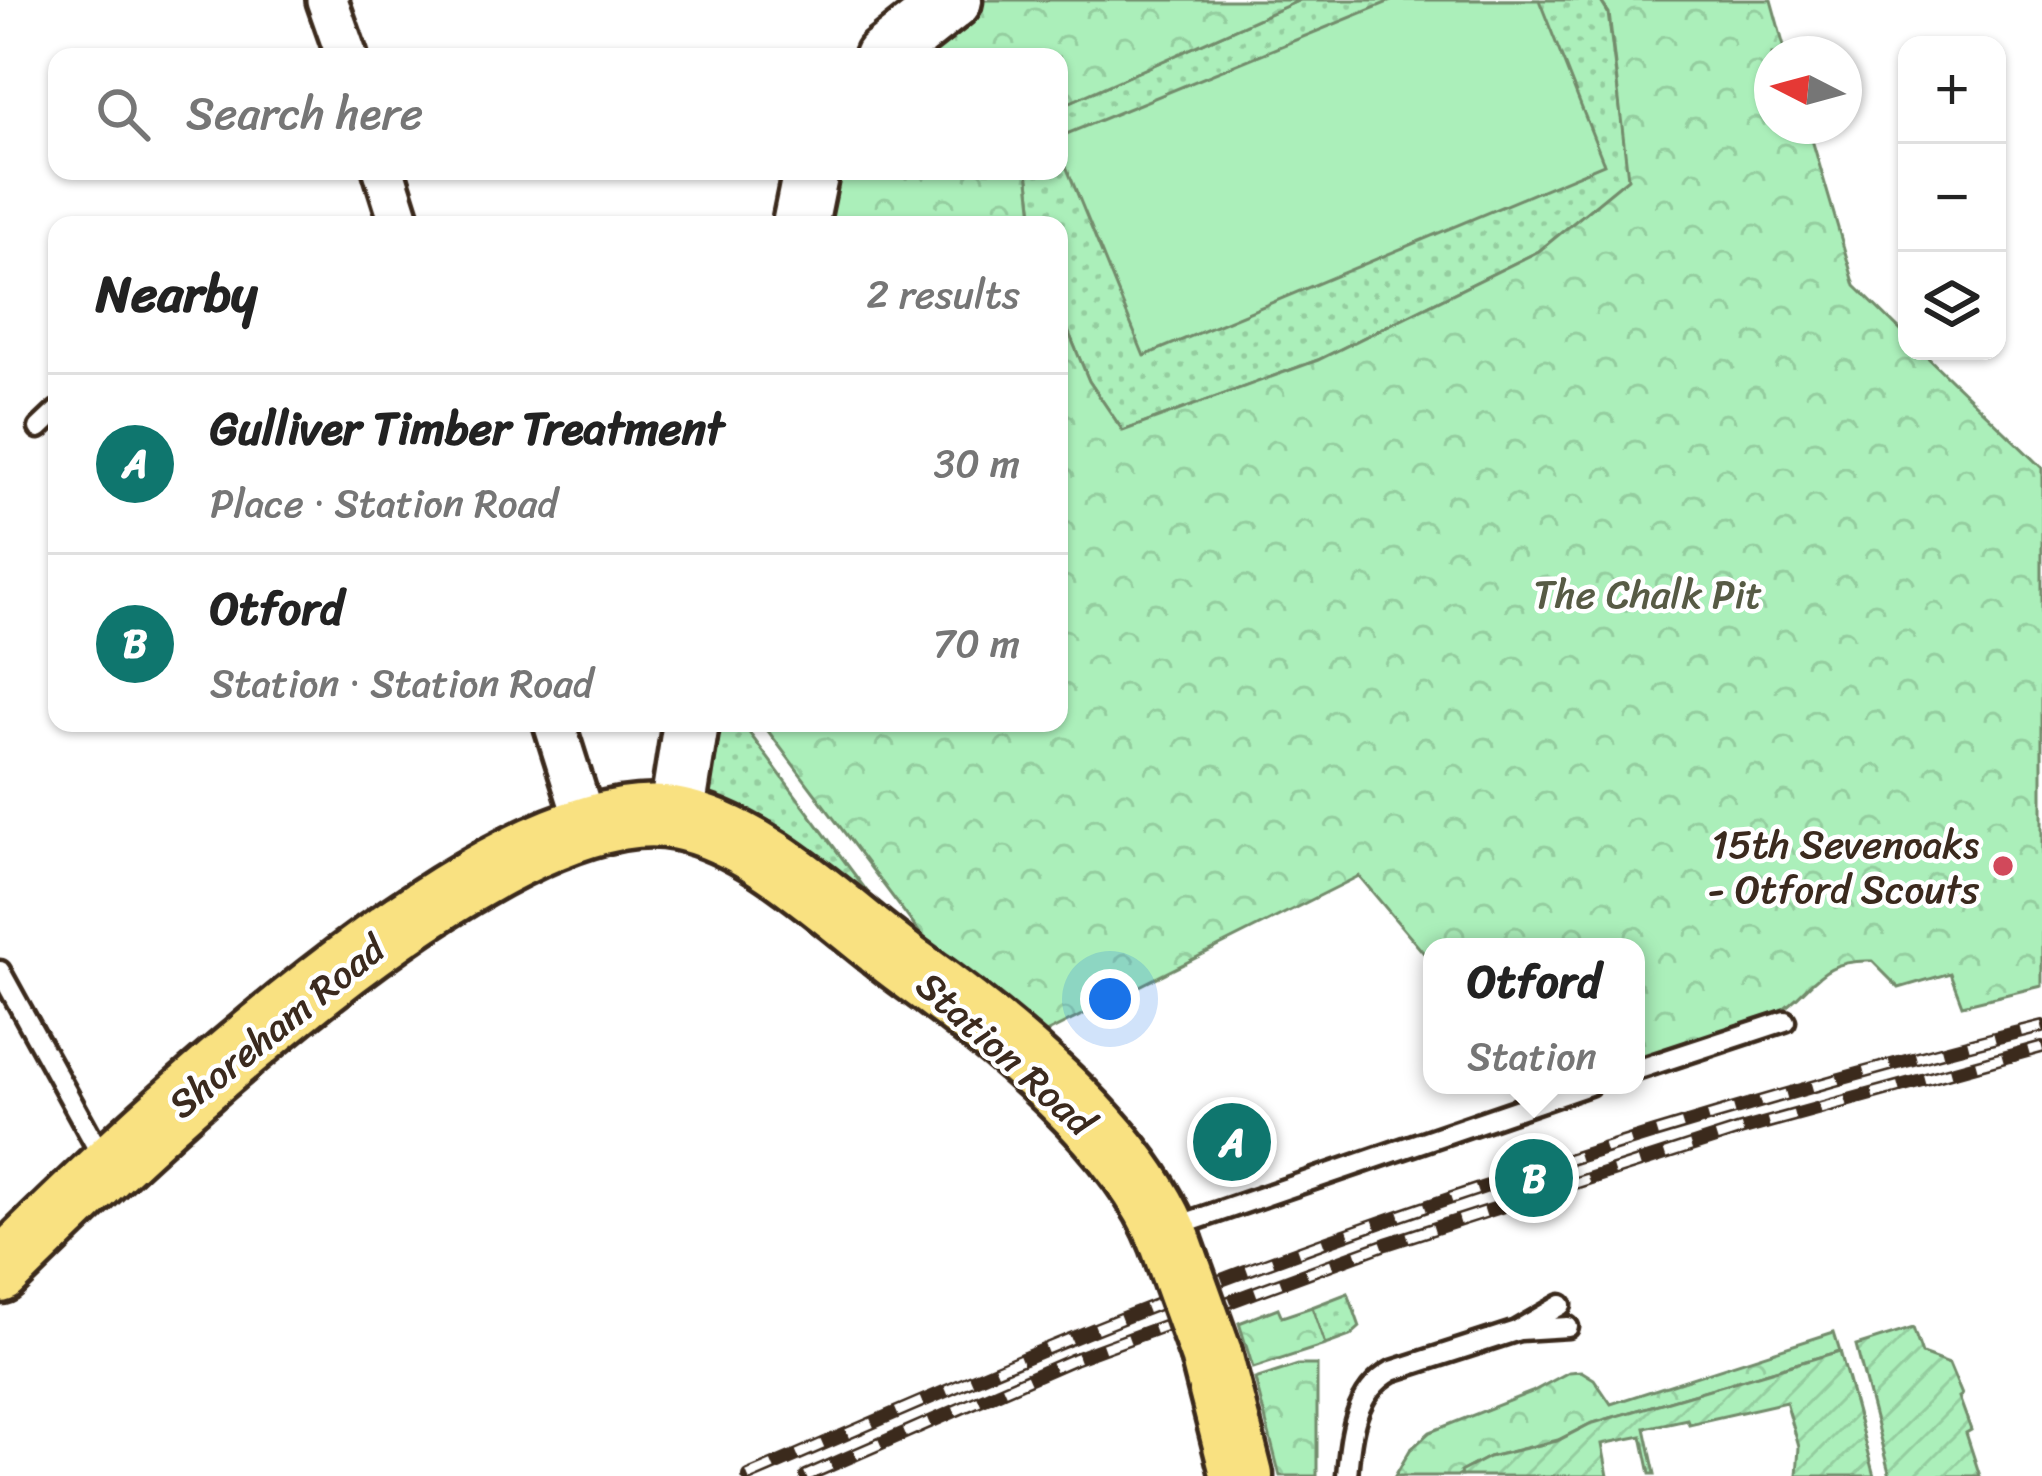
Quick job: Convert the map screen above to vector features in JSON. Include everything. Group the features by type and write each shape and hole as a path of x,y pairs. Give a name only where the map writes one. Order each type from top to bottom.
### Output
{"main road":[{"name":"Station Road","path":"587,828 637,818 676,818 754,849 968,1012 1048,1081 1138,1180 1168,1236 1211,1354 1242,1476"},
{"name":"Shoreham Road","path":"4,1260 261,1030 425,908 515,858 587,828"}],"street":[{"path":"327,0 344,48"},
{"path":"893,48 954,0"},
{"path":"387,180 398,216"},
{"path":"802,216 809,180"},
{"path":"557,732 587,828"},
{"path":"676,818 690,732"}],"lane":[{"path":"38,428 48,419"},
{"path":"0,971 108,1166"},
{"path":"1645,1067 1785,1021"},
{"path":"1168,1236 1564,1094"},
{"path":"1347,1476 1360,1404 1375,1382 1392,1371 1516,1331 1561,1305"},
{"path":"1516,1331 1568,1327"}],"green space":[{"path":"977,0 1300,0 1068,103 1068,48 911,48"},
{"path":"1300,0 1600,0 1608,13 1629,178 1539,251 1318,360 1123,431 1089,381 1068,331 1068,216 1033,216 1029,180 1068,180 1068,103"},
{"path":"1393,0 1539,0 1604,164 1144,356 1068,171 1068,133"},
{"name":"The Chalk Pit","path":"1600,0 1771,0 1781,36 1754,36 1754,144 1813,144 1855,286 1898,328 1898,360 1930,360 2042,468 2042,986 1962,1005 1950,973 1899,988 1872,961 1853,962 1827,970 1776,1014 1645,1057 1645,938 1423,938 1423,952 1359,876 1032,1040 922,936 769,732 1068,732 1068,331 1089,381 1123,431 1318,360 1539,251 1628,178 1609,13"},
{"path":"821,180 1029,180 1033,216 813,216"},
{"path":"699,732 749,732 886,917 688,804"},
{"path":"1348,1293 1360,1327 1325,1345 1312,1307"},
{"path":"1312,1307 1325,1345 1253,1368 1239,1323 1278,1308 1282,1317"},
{"path":"1913,1328 1922,1354 1949,1364 1962,1395 1971,1430 1966,1433 1980,1476 1890,1476 1856,1346"},
{"path":"1834,1332 1840,1351 1590,1424 1558,1440 1489,1457 1461,1476 1395,1476 1410,1450 1430,1432 1532,1392 1569,1372 1581,1371 1594,1379 1611,1404"},
{"path":"1840,1351 1874,1476 1797,1476 1799,1447 1786,1402 1689,1424 1687,1419 1645,1428 1655,1474 1650,1474 1642,1436 1602,1444 1608,1476 1461,1476 1460,1472 1489,1457 1557,1441 1590,1424"},
{"path":"1298,1365 1317,1365 1317,1476 1280,1476 1255,1379"}],"railway":[{"path":"748,1476 1077,1336 1350,1233 1694,1121 2042,1026"},
{"path":"806,1476 1074,1359 1386,1244 1740,1130 2042,1047"}],"place":[{"name":"15th Sevenoaks - Otford Scouts","path":"2003,866"},
{"name":"Gulliver Timber Treatment","path":"1232,1142"},
{"name":"Otford","path":"1534,1178"}]}
